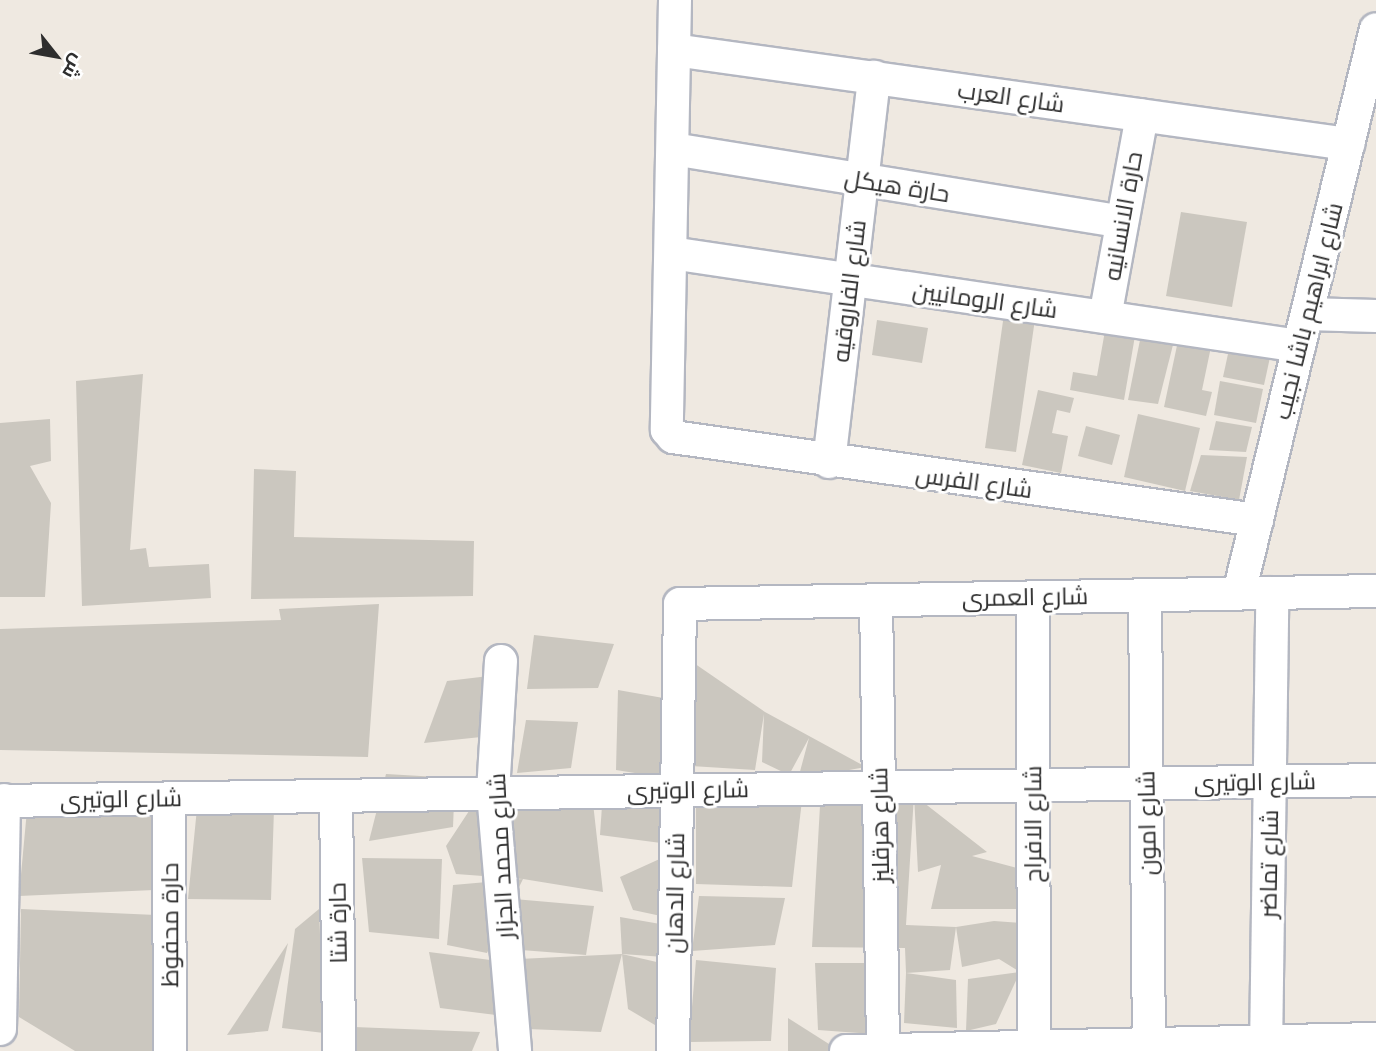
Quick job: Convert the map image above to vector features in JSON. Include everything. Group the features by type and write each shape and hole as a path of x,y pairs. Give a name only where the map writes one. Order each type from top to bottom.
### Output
{"street":[{"path":"671,253 675,0"},
{"name":"شارع ابراهيم باشا نجيب","path":"1239,593 1376,29"},
{"name":"شارع العرب","path":"674,51 1348,144"},
{"name":"شارع الفاروقيه","path":"829,462 874,77"},
{"name":"حارة الانسانيه","path":"1105,317 1142,115"},
{"name":"حارة هيكل","path":"673,149 1122,222"},
{"name":"شارع الرومانيين","path":"671,253 1299,346"},
{"name":"شارع الفرس","path":"671,253 667,430 691,443 1257,520"},
{"path":"1307,314 1376,316"},
{"name":"شارع العمرى","path":"679,609 685,603 1376,591"},
{"name":"شارع تماضر","path":"1266,1046 1272,593"},
{"name":"شارع امون","path":"1145,595 1149,1048"},
{"name":"شارع الافراح","path":"1033,597 1034,1049"},
{"name":"شارع هرقليز","path":"876,600 883,1051"},
{"name":"شارع الدهان","path":"673,1051 679,609"},
{"name":"شارع محمد الجزار","path":"501,661 493,793 515,1051"},
{"name":"شارع الوتيرى","path":"2,801 1376,780"},
{"name":"حارة شتا","path":"336,796 339,1051"},
{"name":"حارة محفوظ","path":"169,798 170,1051"},
{"path":"0,1028 2,801"},
{"path":"846,1051 1266,1046 1376,1040"}],"building":[{"path":"1181,212 1247,222 1232,307 1166,296"},
{"path":"1004,314 1035,319 1016,452 985,448"},
{"path":"877,320 928,328 922,363 872,355"},
{"path":"1106,325 1136,330 1124,400 1070,390 1073,372 1097,376"},
{"path":"1142,330 1175,337 1158,404 1128,400"},
{"path":"1179,336 1212,342 1202,390 1212,392 1206,416 1164,407"},
{"path":"1231,340 1272,348 1264,385 1223,377"},
{"path":"143,374 130,550 146,548 149,567 209,564 211,598 82,606 76,381"},
{"path":"1220,381 1263,389 1256,423 1214,415"},
{"path":"1038,390 1074,398 1070,413 1057,410 1052,433 1068,436 1061,473 1022,465"},
{"path":"1138,414 1200,428 1185,491 1124,477"},
{"path":"50,419 51,461 30,466 51,503 45,597 0,597 0,423"},
{"path":"1216,421 1252,427 1246,452 1209,450"},
{"path":"1086,426 1120,435 1112,465 1078,456"},
{"path":"1201,455 1247,457 1239,500 1190,491"},
{"path":"254,469 296,471 294,537 474,541 473,596 251,599"},
{"path":"379,604 368,757 0,750 0,629 281,620 279,609"},
{"path":"534,635 614,644 598,688 527,689"},
{"path":"688,659 765,712 866,767 798,779 809,738 789,775 762,762 764,714 755,770 691,766"},
{"path":"489,676 481,737 424,743 447,681"},
{"path":"618,690 669,699 660,777 616,770"},
{"path":"526,720 578,722 571,768 517,773"},
{"path":"386,774 455,778 453,827 369,841"},
{"path":"821,788 914,795 906,925 956,927 950,970 906,973 905,948 812,947"},
{"path":"603,791 676,805 661,843 600,835"},
{"path":"914,795 987,852 972,856 1021,869 1017,909 931,909 941,865 918,872"},
{"path":"198,798 206,815 274,809 271,900 188,899"},
{"path":"802,800 792,887 696,884 696,803"},
{"path":"512,803 593,803 603,892 523,879 456,874 446,846 469,811"},
{"path":"161,807 154,890 19,896 27,810"},
{"path":"675,852 661,916 633,910 620,877"},
{"path":"362,858 442,859 439,939 369,932"},
{"path":"523,879 487,953 447,945 453,885"},
{"path":"699,896 785,898 775,945 692,951"},
{"path":"514,899 594,906 586,955 521,950"},
{"path":"21,909 156,915 158,1051 75,1051 19,1017"},
{"path":"319,909 324,1033 282,1028 295,929"},
{"path":"620,917 666,925 664,957 622,954"},
{"path":"994,921 1034,924 1020,972 999,959 962,967 956,927"},
{"path":"288,943 268,1031 227,1035"},
{"path":"429,952 498,961 496,1015 440,1008"},
{"path":"622,954 674,966 660,1028 628,1009"},
{"path":"622,954 601,1032 528,1029 519,959"},
{"path":"696,960 776,968 771,1041 689,1042"},
{"path":"815,963 897,963 900,1036 818,1030"},
{"path":"1020,972 996,1024 966,1031 968,979"},
{"path":"906,973 956,980 957,1028 904,1023"},
{"path":"788,1018 840,1051 788,1051"},
{"path":"354,1027 480,1032 472,1051 354,1051"}]}
